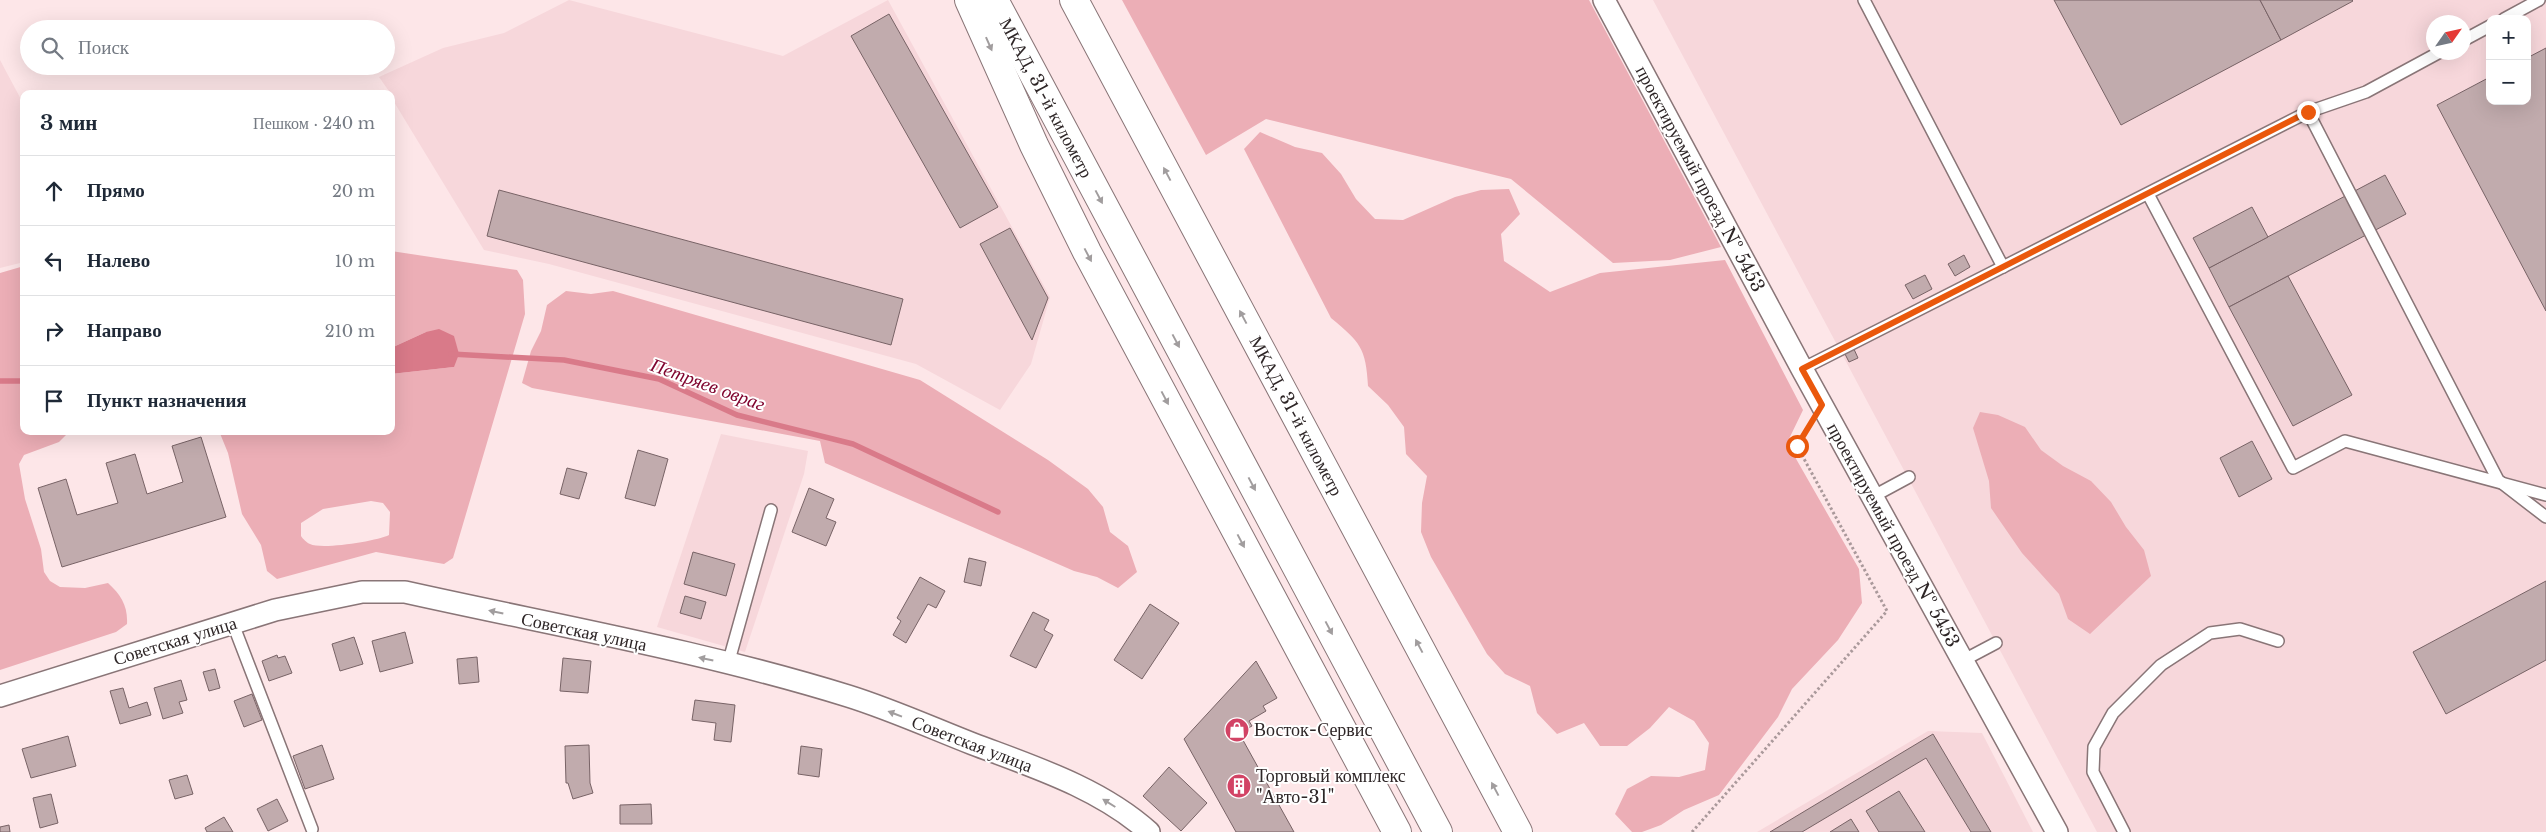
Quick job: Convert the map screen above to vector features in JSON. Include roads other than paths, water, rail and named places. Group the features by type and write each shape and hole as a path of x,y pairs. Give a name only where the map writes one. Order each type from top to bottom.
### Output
{"main road":[{"path":"969,0 1034,145 1086,252 1397,832"},
{"name":"МКАД, 31-й километр","path":"994,0 1438,832"},
{"name":"МКАД, 31-й километр","path":"1074,0 1518,832"}],"street":[{"name":"проектируемый проезд № 5453","path":"1604,0 1802,369 2057,832"},
{"name":"Советская улица","path":"0,696 285,608 362,592 385,590 405,592 728,664 849,697 1025,764 1090,791 1133,818 1149,832"}],"lane":[{"path":"1864,0 2003,267"},
{"path":"2511,15 2539,0"},
{"path":"2471,36 2486,28"},
{"path":"1802,369 2308,112 2366,92 2426,60"},
{"path":"2308,112 2498,480 2546,517"},
{"path":"2148,194 2293,468 2345,441 2498,480 2546,495"},
{"path":"1872,496 1909,477"},
{"path":"728,664 771,510"},
{"path":"233,624 312,829"},
{"path":"2124,832 2093,772 2094,748 2113,713 2161,665 2210,633 2240,629 2278,641"},
{"path":"1962,661 1996,643"}],"waterway":[{"name":"Петряев овраг","path":"451,354 564,360 659,379 737,415 853,444 998,512"},
{"name":"Петряев овраг","path":"0,381 20,381"}],"place":[{"name":"Восток-Сервис","path":"1237,730"},
{"name":"Торговый комплекс \"Авто-31\"","path":"1239,786"}]}
